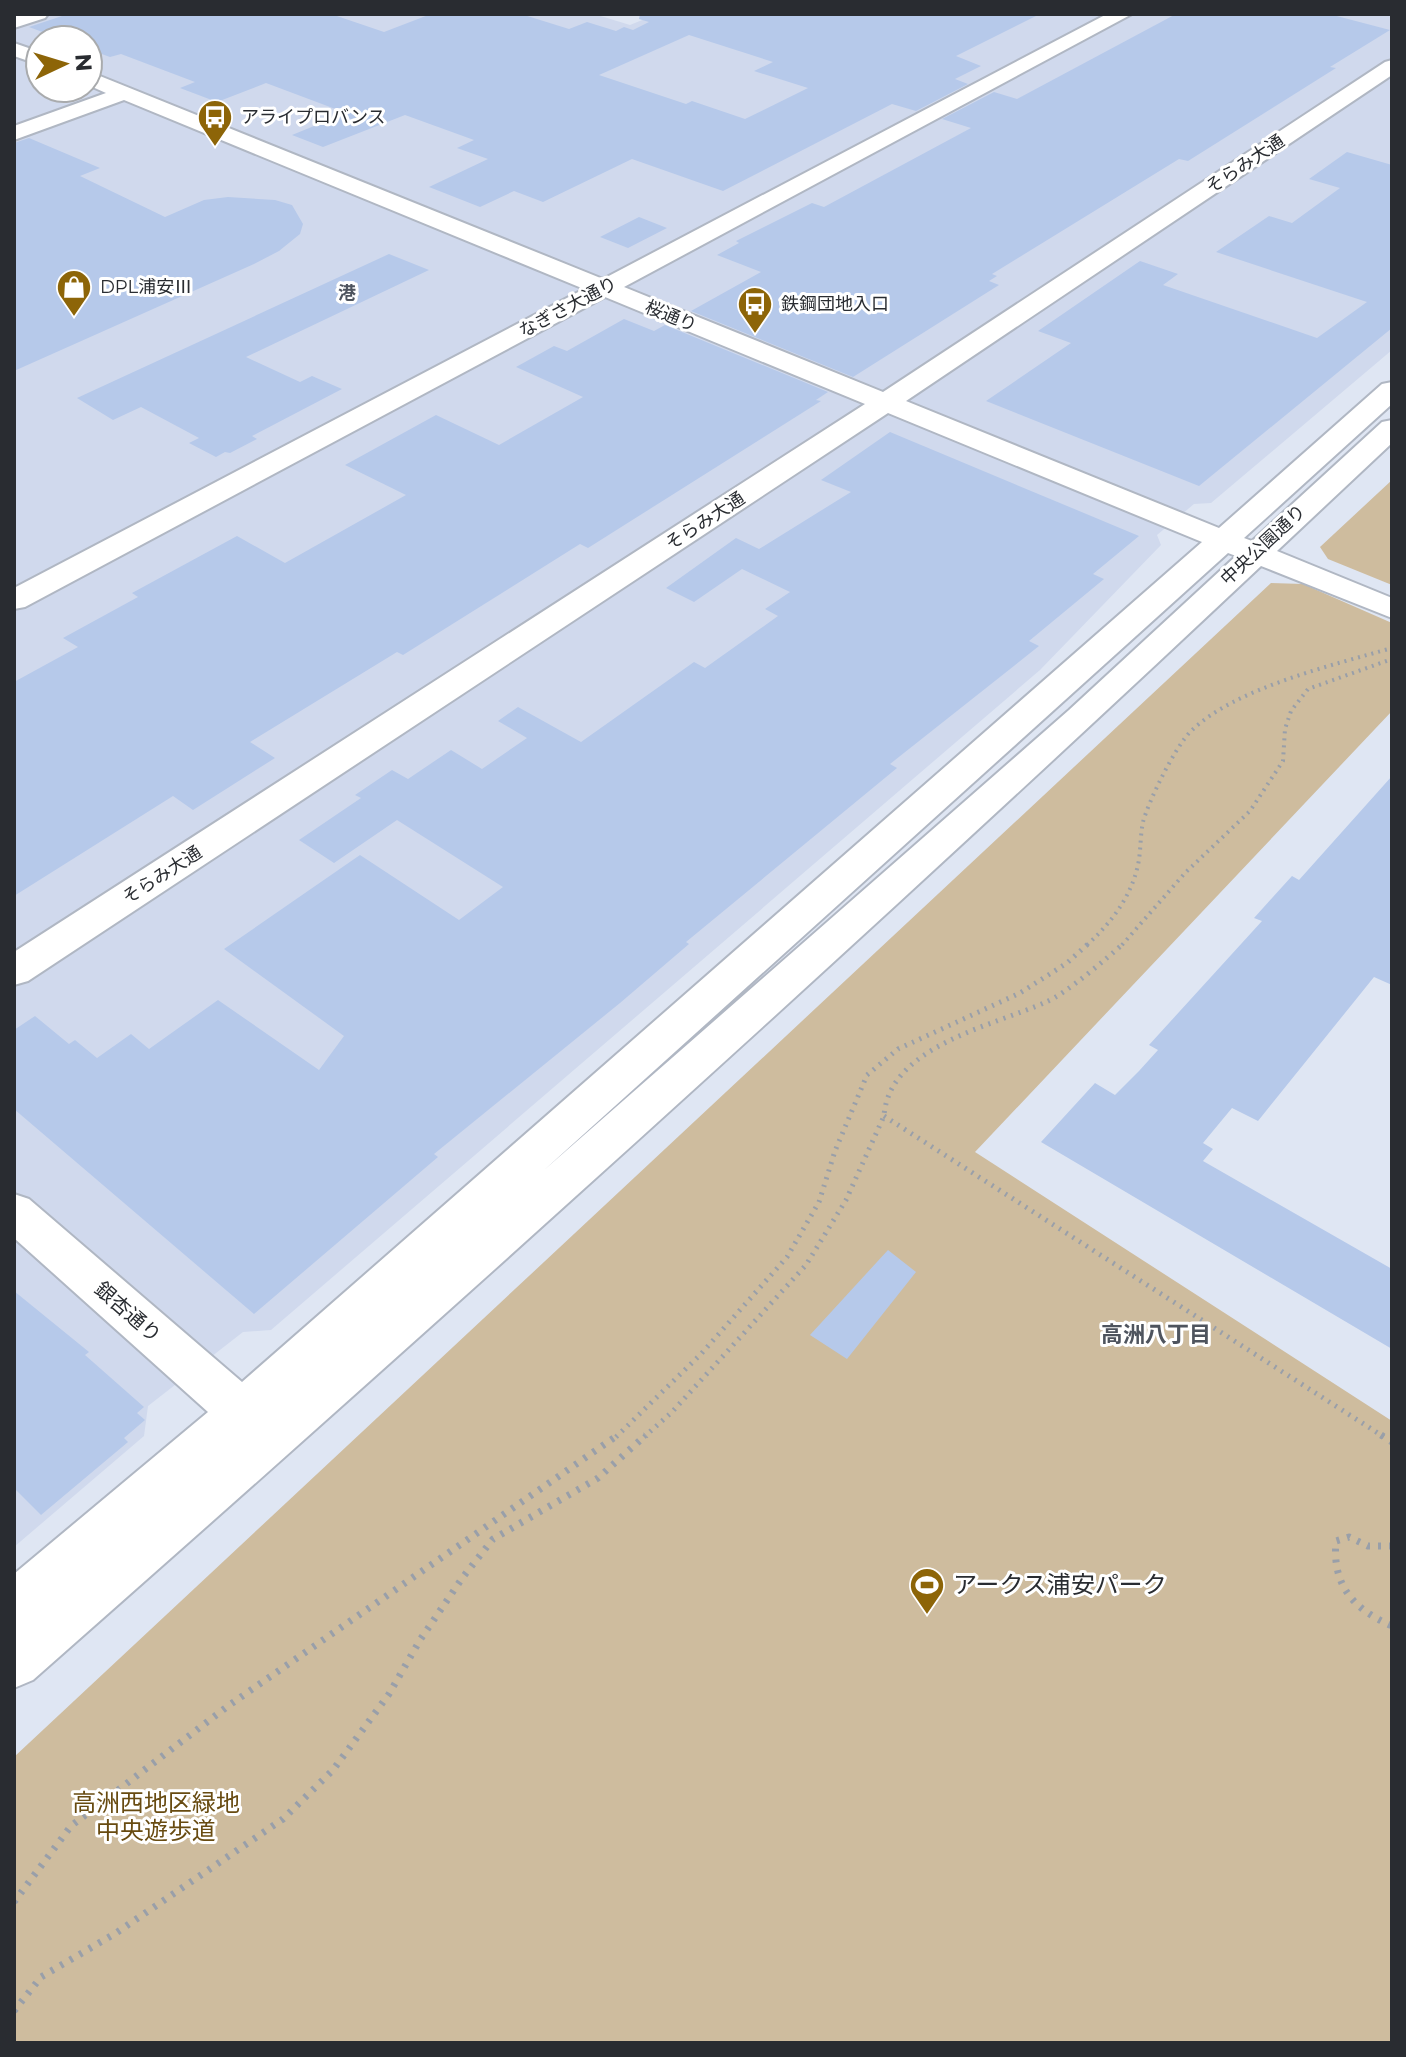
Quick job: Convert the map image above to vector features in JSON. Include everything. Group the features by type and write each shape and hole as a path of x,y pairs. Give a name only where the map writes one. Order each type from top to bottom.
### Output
{"street":[{"path":"14,22 38,14"},
{"name":"なぎさ大通り","path":"14,600 1122,14"},
{"name":"そらみ大通","path":"14,971 885,403 1392,66"},
{"name":"桜通り","path":"104,85 1392,609"},
{"path":"14,133 124,93"},
{"name":"中央公園通り","path":"14,1607 242,1412 1392,390"},
{"name":"中央公園通り","path":"14,1662 280,1432 1136,665 1392,428"},
{"name":"銀杏通り","path":"14,1212 242,1412"}],"path":[{"path":"14,1902 71,1826 228,1706 610,1443 690,1365 787,1257 819,1202 835,1151 867,1075 898,1049 1020,993 1067,963 1103,930 1126,899 1138,865 1143,823 1159,784 1190,732 1230,702 1332,665 1392,648"},
{"path":"14,2011 41,1977 116,1933 283,1819 333,1770 389,1694 454,1590 493,1539 598,1478 662,1422 806,1265 846,1200 884,1116 885,1103 896,1080 919,1059 956,1037 1049,1001 1122,945 1185,873 1250,811 1283,761 1285,729 1291,711 1308,689 1392,659"},
{"path":"884,1116 1392,1442"},
{"path":"1392,1546 1368,1546 1349,1537 1336,1541 1333,1565 1341,1588 1362,1611 1392,1626"}],"shaded area":[{"path":"14,14 594,14 630,25 657,14 1392,14 1392,350 1211,503 1194,504 1157,535 1161,545 1040,670 271,1330 243,1332 148,1406 144,1436 14,1547"}],"green space":[{"path":"1392,480 1392,585 1328,559 1320,547"},
{"name":"高洲西地区緑地 中央遊歩道","path":"1271,583 1303,584 1392,623 1392,711 975,1152 1392,1421 1392,2043 14,2043 14,1757"}],"building":[{"path":"68,14 331,14 384,32 431,14 521,14 569,29 587,22 616,31 624,27 633,30 649,22 639,19 640,14 1040,14 956,56 981,66 955,79 968,84 916,111 892,104 723,191 632,159 543,202 514,191 480,207 429,187 488,159 457,148 474,140 405,115 323,147 292,135 346,113 266,83 217,102 180,88 195,82 121,54 110,57 104,55 104,24 38,24","holes":["689,35 773,62 754,71 808,88 745,119 692,101 686,104 599,75"]},
{"path":"1176,14 1329,14 1390,30 1330,67 1336,68 1188,161 1179,159 992,274 997,276 989,281 999,285 853,377 691,311 761,272 717,255 739,243 736,241 812,203 824,207 971,128 942,119 994,92 1017,99"},
{"name":"DPL浦安Ⅲ","path":"29,138 100,168 80,176 165,217 204,200 228,197 275,200 292,205 303,224 300,234 279,251 254,264 14,371 14,143"},
{"path":"1347,152 1392,165 1392,328 1199,486 986,401 1071,343 1038,331 1140,261 1178,274 1163,285 1317,338 1367,302 1216,252 1269,216 1292,223 1340,188 1309,179"},
{"path":"639,217 667,228 628,248 600,237"},
{"path":"389,254 429,270 246,357 300,382 312,376 342,389 252,436 257,439 230,453 216,457 189,443 199,438 141,407 113,420 77,398"},
{"path":"624,319 654,331 665,325 828,392 816,400 821,401 588,548 580,544 403,655 397,652 250,742 275,758 193,810 173,796 14,896 14,682 78,647 63,638 138,597 132,593 237,536 285,563 406,495 345,465 436,415 499,445 583,397 516,367 554,346 567,351"},
{"path":"890,432 1139,536 1093,574 1104,579 1029,641 1039,646 890,764 897,768 686,942 689,944 620,1003 434,1154 438,1157 254,1314 14,1109 14,1030 35,1016 69,1044 75,1040 97,1058 131,1034 149,1049 218,1000 319,1070 344,1036 224,949 360,855 459,920 503,887 397,820 334,863 299,840 361,798 355,795 392,770 408,779 451,750 482,769 527,738 498,721 518,707 581,742 694,662 705,668 778,616 765,609 790,592 742,569 694,602 666,588 736,538 759,549 851,492 821,480"},
{"path":"1392,776 1392,985 1374,977 1258,1121 1232,1108 1203,1143 1213,1149 1203,1161 1392,1269 1392,1349 1041,1142 1095,1083 1115,1095 1139,1071 1158,1050 1149,1045 1262,921 1254,918 1292,876 1299,880"},
{"path":"888,1250 916,1272 847,1359 810,1335"},
{"path":"14,1291 89,1352 85,1355 144,1407 137,1413 145,1420 124,1438 128,1442 41,1515 14,1488"}],"place":[{"name":"アライプロバンス","path":"215,148"},
{"name":"DPL浦安Ⅲ","path":"74,318"},
{"name":"鉄鋼団地入口","path":"755,335"},
{"name":"アークス浦安パーク","path":"927,1616"}],"district":[{"name":"港","path":"347,293"},
{"name":"高洲八丁目","path":"1156,1334"}]}
